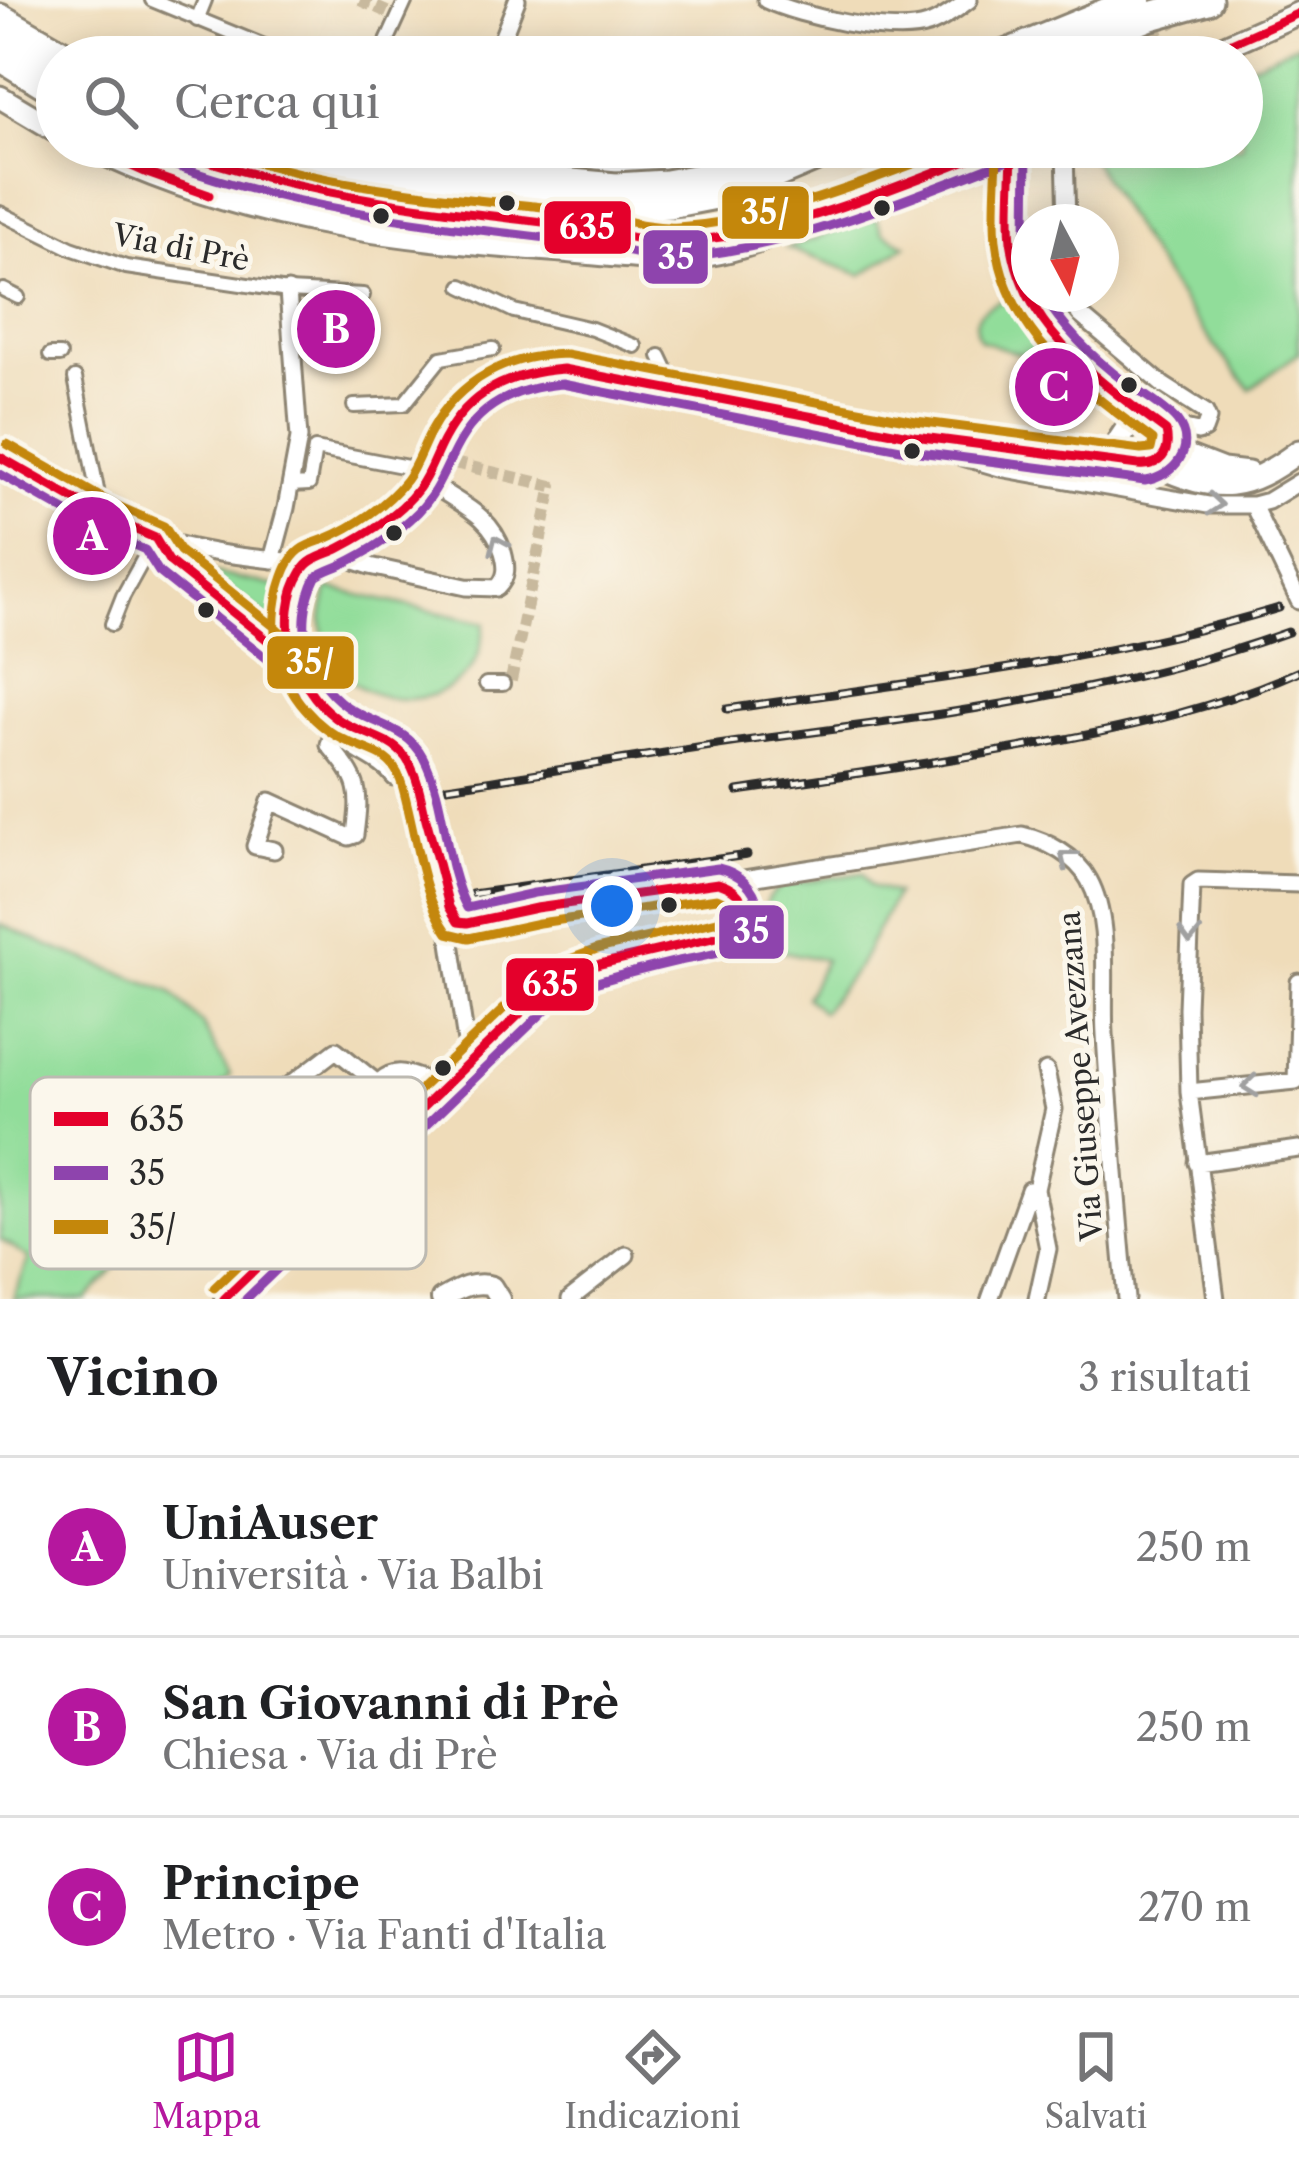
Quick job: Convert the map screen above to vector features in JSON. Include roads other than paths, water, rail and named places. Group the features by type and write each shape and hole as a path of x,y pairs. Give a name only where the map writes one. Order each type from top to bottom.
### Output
{"highway":[{"path":"1049,36 1137,0"},
{"path":"1100,36 1208,0"},
{"path":"0,18 36,39"},
{"path":"0,42 36,62"},
{"path":"306,168 396,187 599,207 695,200 789,168"},
{"path":"407,168 616,187 666,184 733,168"}],"main road":[{"path":"1247,36 1299,13"},
{"path":"0,59 36,82"},
{"path":"0,98 36,119"},
{"path":"139,168 250,208 368,233 439,241 675,242 812,216 943,168"},
{"path":"227,168 306,190 443,212 597,228 650,241"},
{"path":"1012,168 1011,239 1020,280 1045,326 1099,381 1168,436 1162,457 1144,468 1121,453 1121,436 1099,381"},
{"path":"1121,436 1132,423 1152,421"},
{"path":"1162,457 1184,478 1221,485 1241,484 1272,471 1299,451"}],"street":[{"path":"152,0 237,36"},
{"path":"196,20 205,0"},
{"path":"390,36 406,0"},
{"path":"503,36 517,0"},
{"path":"766,0 876,28 907,29 932,24 969,0"},
{"path":"309,222 371,221 539,238 562,233 567,224 566,202 554,181 521,168"},
{"path":"650,241 706,202 748,192 807,168"},
{"path":"1065,168 1066,204"},
{"name":"Via di Prè","path":"0,213 71,248 126,267 288,291 363,295"},
{"path":"462,286 514,311 592,329 635,346"},
{"path":"272,560 299,438 288,291"},
{"path":"1078,312 1208,419 1198,432 1152,421"},
{"path":"354,406 404,404 440,358 493,349"},
{"path":"660,356 676,390"},
{"path":"0,458 102,515 155,538 308,563 369,530 405,503 468,405 517,374 535,370 563,369 944,440 1129,462"},
{"path":"75,378 102,515"},
{"path":"1066,456 1121,436"},
{"path":"944,440 952,454 1000,468 1208,505 1259,507 1299,482"},
{"path":"291,485 309,484 315,449 426,475 495,531 507,564 504,582 496,588 466,587 331,553"},
{"path":"1259,507 1290,568 1299,602"},
{"path":"112,624 155,538"},
{"path":"155,538 170,561 291,658 320,703 344,724 381,738 404,756 454,919 450,936 466,1042"},
{"path":"291,658 290,610 308,563"},
{"path":"486,684 503,684"},
{"path":"274,850 255,846 270,801 353,838 359,791 329,745 330,736 338,734 394,777 412,772"},
{"name":"Via Giuseppe Avezzana","path":"718,883 1022,835 1048,843 1082,869 1094,891 1101,925 1126,1299"},
{"path":"1216,1299 1189,1092 1193,882 1299,884"},
{"path":"426,1103 555,980 599,964 710,940 732,931 742,916 740,896 731,885 718,883 536,908 467,923 454,919"},
{"path":"1189,1092 1296,1081 1299,982"},
{"path":"300,1077 335,1050 368,1077"},
{"path":"1037,1299 1048,1249 1036,1190 1054,1109 1046,1071"},
{"path":"426,1083 445,1084"},
{"path":"1197,1163 1299,1149"},
{"path":"990,1299 1029,1190 1036,1190"},
{"path":"570,1299 626,1255"},
{"path":"224,1299 255,1269"},
{"path":"441,1299 470,1285 486,1284 500,1299"}],"tunnel":[{"path":"360,0 398,17"},
{"path":"1141,36 1174,20"},
{"path":"454,463 552,486 510,685 503,684"}],"railway":[{"path":"727,709 1074,657 1279,608"},
{"path":"447,787 1024,700 1157,672 1288,632"},
{"path":"738,791 1114,729 1208,705 1299,671"},
{"path":"472,894 747,855"}],"place":[{"name":"San Giovanni di Prè","path":"336,329"},
{"name":"Principe","path":"1054,387"},
{"name":"UniAuser","path":"92,536"}]}
